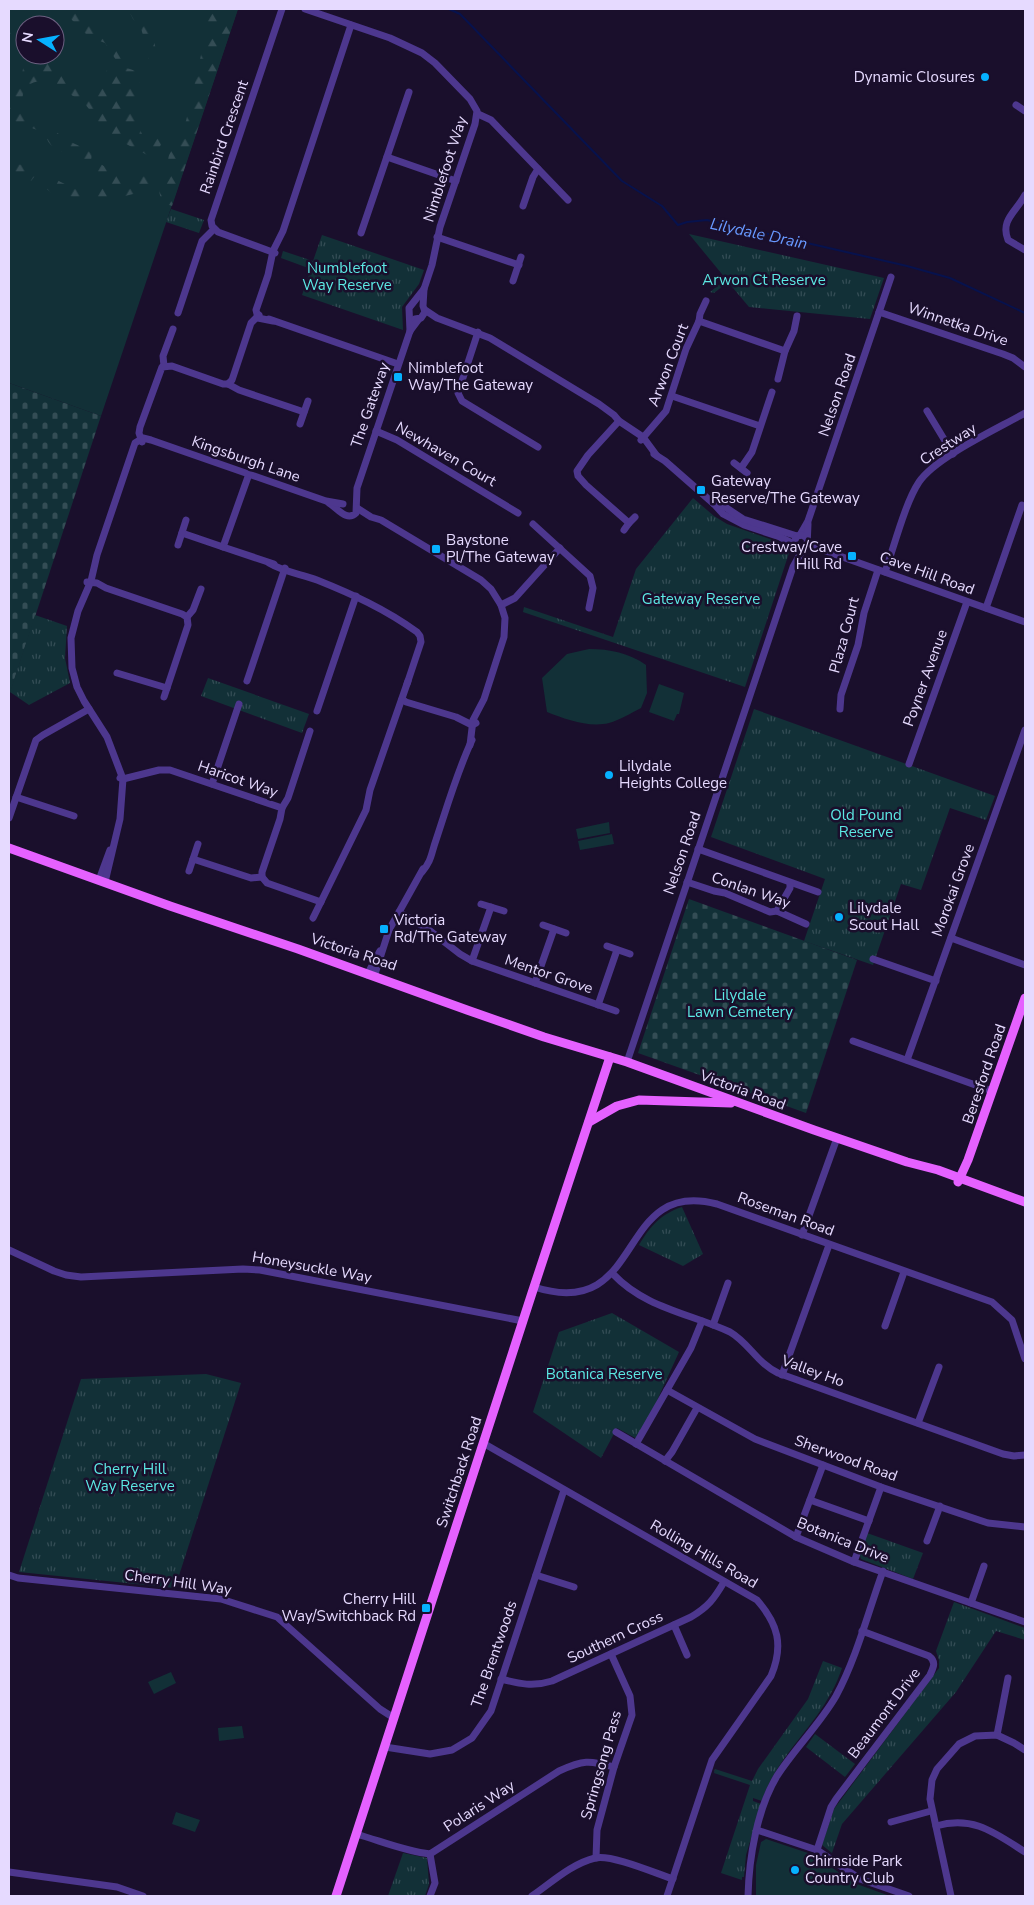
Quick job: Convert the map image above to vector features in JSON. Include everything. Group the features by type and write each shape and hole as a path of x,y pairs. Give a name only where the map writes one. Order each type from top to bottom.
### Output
{"main road":[{"name":"Victoria Road","path":"12,849 103,879 544,1037 628,1062 837,1138 1025,1202"},
{"name":"Beresford Road","path":"960,1181 1025,998"},
{"name":"Switchback Road","path":"336,1896 610,1058"},
{"path":"589,1122 617,1106 639,1100 741,1104"},
{"name":"Victoria Road","path":"960,1181 1025,1207"}],"street":[{"name":"Rainbird Crescent","path":"214,230 211,218 282,9"},
{"name":"Nimblefoot Way","path":"305,9 390,38 422,53 435,63 474,104 478,114 437,237 432,265 424,289 415,303"},
{"path":"228,384 232,380 250,329 258,316 258,304 274,263 274,252 281,242 351,25"},
{"path":"361,233 409,92"},
{"path":"1016,105 1025,111"},
{"path":"395,107 403,110"},
{"path":"478,114 491,120 538,169 556,193 568,200"},
{"path":"387,157 456,180"},
{"path":"523,206 523,195 538,169"},
{"path":"1025,196 1007,221 1005,227 1008,240 1025,250"},
{"path":"358,216 366,219"},
{"path":"178,313 202,241 214,230 274,252"},
{"path":"437,237 518,265"},
{"path":"513,281 521,257"},
{"name":"Nelson Road","path":"628,1062 793,567 806,544 808,521 891,277"},
{"name":"Nimblefoot Way","path":"424,289 424,308"},
{"name":"Arwon Court","path":"642,439 664,414 672,396 686,349 706,301"},
{"path":"437,318 414,318 409,314 410,306 415,303 437,318 478,332 607,410 618,423 642,439 657,456 714,504 722,514 780,537 799,549 806,544 798,536 743,519 725,507 714,504"},
{"path":"420,318 424,308"},
{"name":"Winnetka Drive","path":"879,312 1003,354 1013,358 1025,367"},
{"name":"The Gateway","path":"409,314 410,331"},
{"path":"258,316 398,364"},
{"path":"778,379 785,350 794,331 797,316"},
{"name":"The Gateway","path":"356,509 357,488 398,364 410,331 420,318"},
{"name":"Arwon Court","path":"699,321 785,350"},
{"path":"103,879 119,826 122,801 121,777 115,766 114,753 107,737 77,687 71,660 73,630 82,593 89,582 90,568 97,555 133,451 142,440 142,423 160,372 164,366 163,356 172,329"},
{"path":"478,332 458,393 459,397 462,401 532,447"},
{"path":"164,366 172,366 223,384 228,384 239,390 304,412"},
{"path":"741,468 752,452 772,392"},
{"path":"672,396 760,426"},
{"path":"300,424 308,400"},
{"path":"927,411 953,454"},
{"name":"Crestway","path":"881,571 915,488 926,474 953,454 1025,413"},
{"path":"618,423 588,454 578,469 578,473 586,485 629,523"},
{"name":"Newhaven Court","path":"376,431 397,440 518,513"},
{"name":"Kingsburgh Lane","path":"142,440 157,443 326,501 343,505"},
{"path":"734,463 747,473"},
{"path":"223,547 249,474"},
{"name":"The Gateway","path":"343,505 357,488"},
{"path":"356,509 347,516 343,505 353,502 356,509 371,517 382,520 481,580 491,589 501,605 505,618 504,637 483,706 474,723 470,744 435,842 429,852 422,872 399,912 371,974"},
{"name":"Newhaven Court","path":"497,510 501,503"},
{"path":"986,608 1022,506"},
{"path":"624,530 635,517"},
{"path":"178,545 186,520"},
{"name":"Nelson Road","path":"793,567 794,540 808,521"},
{"path":"533,524 590,576 595,598 589,608"},
{"path":"182,533 285,570 302,574 356,596 413,629 420,636 420,646 408,682 404,688 404,700 398,707 370,790 366,810 313,918"},
{"name":"Cave Hill Road","path":"806,544 1025,622"},
{"path":"501,605 515,598 560,548"},
{"path":"247,681 285,570"},
{"name":"Plaza Court","path":"840,709 841,695 858,645 864,613 881,571"},
{"path":"89,582 187,617"},
{"path":"164,697 188,625 187,617 193,610 200,589"},
{"path":"317,711 356,596"},
{"name":"Poyner Avenue","path":"909,764 967,602"},
{"path":"246,658 254,661"},
{"path":"117,673 167,688"},
{"path":"123,683 125,675"},
{"path":"323,693 331,696"},
{"path":"404,700 474,723"},
{"path":"212,784 239,704"},
{"path":"9,818 36,740 89,709"},
{"path":"225,720 233,723"},
{"path":"282,808 288,798 310,730"},
{"name":"Morokai Grove","path":"907,1060 1025,730"},
{"path":"303,751 312,753"},
{"name":"Haricot Way","path":"121,777 170,770 282,808 262,877"},
{"path":"16,797 74,816"},
{"path":"61,821 63,812"},
{"path":"189,871 198,844"},
{"path":"698,849 787,881 790,884 794,883 818,892"},
{"path":"194,859 251,878 262,877 267,883 321,902"},
{"name":"Conlan Way","path":"687,882 725,893 770,912 776,912 806,924"},
{"path":"776,912 790,888 790,884"},
{"path":"481,904 504,911"},
{"path":"472,961 491,907"},
{"name":"Mentor Grove","path":"399,912 429,930 472,961 616,1011"},
{"path":"543,925 566,933"},
{"path":"535,984 554,928"},
{"path":"951,938 1025,965"},
{"path":"606,946 630,954"},
{"path":"598,1005 617,950"},
{"path":"873,959 936,981"},
{"path":"853,1041 992,1091"},
{"path":"802,1234 837,1138"},
{"name":"Roseman Road","path":"534,1287 553,1292 576,1292 600,1283 613,1274 648,1220 660,1211 679,1202 695,1200 716,1204 992,1302 1012,1320 1024,1348 1025,1359"},
{"path":"782,1374 829,1245"},
{"name":"Honeysuckle Way","path":"9,1250 66,1276 81,1277 243,1269 260,1270 523,1321"},
{"path":"885,1326 904,1272"},
{"name":"Valley Ho","path":"613,1274 642,1298 736,1335 762,1364 782,1374 1003,1454 1025,1455"},
{"path":"713,1325 728,1283"},
{"path":"636,1444 682,1361 699,1320"},
{"path":"918,1423 939,1367"},
{"name":"Sherwood Road","path":"667,1390 755,1439 881,1487 993,1525 1025,1528"},
{"path":"665,1461 697,1408"},
{"name":"Botanica Drive","path":"616,1432 796,1537 854,1562 1025,1622"},
{"name":"Rolling Hills Road","path":"483,1443 757,1600 769,1614 777,1632 778,1655 771,1676 712,1760 667,1896"},
{"path":"796,1537 823,1465"},
{"path":"854,1562 881,1487"},
{"name":"The Brentwoods","path":"384,1747 430,1754 452,1750 472,1738 491,1711 564,1490"},
{"path":"810,1500 869,1521"},
{"path":"928,1541 940,1506"},
{"path":"971,1603 984,1566"},
{"path":"748,1896 751,1852 775,1780 834,1698 844,1679 883,1571"},
{"name":"Cherry Hill Way","path":"9,1575 18,1578 222,1599 277,1617 380,1710 394,1718"},
{"path":"536,1575 574,1587"},
{"name":"Southern Cross","path":"501,1679 523,1685 539,1685 552,1681 674,1625 706,1608 712,1602 724,1582"},
{"path":"674,1625 687,1655"},
{"name":"Beaumont Drive","path":"817,1850 831,1807 836,1799 930,1675 934,1667 933,1660 929,1656 862,1631"},
{"name":"Springsong Pass","path":"596,1858 597,1830 614,1767 632,1715 630,1696 611,1654"},
{"path":"997,1735 1008,1678"},
{"path":"951,1896 931,1810 930,1790 935,1774 944,1759 959,1744 983,1735 997,1735 1025,1750"},
{"name":"Polaris Way","path":"430,1854 559,1771 578,1762 594,1762 614,1767"},
{"path":"891,1822 931,1810"},
{"path":"936,1826 952,1822 979,1825 1025,1852"},
{"path":"757,1830 817,1850 860,1879 909,1896"},
{"path":"356,1834 410,1851 430,1854 435,1883 430,1896"},
{"path":"532,1896 573,1867 596,1858 613,1859 673,1879"},
{"path":"9,1872 117,1887 143,1896"}],"green space":[{"path":"9,9 238,9 101,416 9,383"},
{"path":"61,9 81,9 108,29 113,36 113,44 128,67 116,60 105,43 89,37"},
{"path":"128,9 141,9 155,44 155,64 146,73 141,70 148,60 148,52 140,25 133,19"},
{"path":"204,9 238,9 172,206 162,200 159,189 155,187 101,202 51,193 45,187 46,179 51,177 80,191 96,194 99,187 89,168 92,162 95,161 113,171 124,174 141,173 149,181 166,174 169,154 186,121 193,91 207,28"},
{"path":"9,26 15,32 15,44 9,39"},
{"path":"23,65 54,65 70,85 81,89 97,87 104,78 108,67 111,66 136,71 141,77 135,106 139,127 142,134 162,138 161,145 158,150 147,155 122,141 104,128 82,101 60,85 50,82 32,83 25,89 23,94 22,102 24,108 39,122 42,132 9,119 9,90 20,79"},
{"path":"51,129 89,151 92,154 91,160 86,161 51,145 47,140 46,133"},
{"path":"9,163 30,166 35,170 35,176 31,181 9,182"},
{"path":"171,209 204,220 199,233 166,222"},
{"name":"Arwon Ct Reserve","path":"689,234 884,278 870,319 749,307 728,282 714,293 710,292 726,279"},
{"name":"Numblefoot Way Reserve","path":"322,235 424,270 419,284 402,307 403,330 302,295 311,269 281,258 283,251 313,261"},
{"path":"9,383 101,416 9,696"},
{"name":"Gateway Reserve","path":"693,498 714,516 727,524 784,544 789,553 745,687 523,612 524,607 613,637 636,569"},
{"path":"35,615 67,626 65,658 70,683 29,705 10,692"},
{"path":"589,649 619,652 633,657 646,665 647,693 641,708 617,720 601,724 577,722 547,712 542,678 567,654"},
{"path":"208,678 309,714 302,733 201,696"},
{"path":"659,684 684,693 679,714 677,714 674,721 649,712"},
{"name":"Old Pound Reserve","path":"754,709 995,796 986,820 950,808 921,890 901,884 873,965 804,941 825,879 711,837"},
{"path":"609,822 610,833 578,839 576,829"},
{"path":"612,834 614,844 580,850 578,841"},
{"name":"Lilydale Lawn Cemetery","path":"689,899 857,960 806,1113 638,1053"},
{"path":"682,1207 703,1254 683,1266 639,1245 647,1232 662,1217"},
{"name":"Botanica Reserve","path":"612,1313 679,1352 639,1440 617,1428 601,1458 533,1412 559,1332"},
{"name":"Cherry Hill Way Reserve","path":"206,1374 241,1383 175,1588 19,1572 81,1379"},
{"path":"867,1533 923,1553 913,1579 861,1559 860,1556"},
{"path":"954,1602 1025,1628 1025,1640 996,1631 956,1692 842,1824 832,1853 822,1845 834,1809 939,1668 936,1651"},
{"path":"823,1661 842,1668 823,1707 784,1758 775,1772 762,1801 753,1798 753,1801 761,1804 746,1855 744,1877 742,1877 742,1880 721,1873 750,1785 714,1773 715,1769 752,1781 758,1769 808,1699"},
{"path":"171,1672 176,1683 154,1694 148,1682"},
{"path":"242,1726 244,1738 219,1741 218,1728"},
{"path":"815,1734 855,1764 845,1777 806,1747"},
{"path":"176,1812 200,1820 195,1832 172,1824"},
{"name":"Chirnside Park Country Club","path":"766,1839 808,1853 854,1883 890,1896 756,1896 756,1865 761,1842"},
{"path":"403,1853 427,1858 429,1884 425,1896 388,1896"}],"waterway":[{"name":"Lilydale Drain","path":"449,9 460,14 622,181 662,206 678,225 707,220 907,266 950,278 1025,313"}],"place":[{"name":"Dynamic Closures","path":"985,77"},
{"name":"Nimblefoot Way/The Gateway","path":"398,377"},
{"name":"Gateway Reserve/The Gateway","path":"701,490"},
{"name":"Baystone Pl/The Gateway","path":"436,549"},
{"name":"Crestway/Cave Hill Rd","path":"852,556"},
{"name":"Lilydale Heights College","path":"609,775"},
{"name":"Lilydale Scout Hall","path":"839,917"},
{"name":"Victoria Rd/The Gateway","path":"384,929"},
{"name":"Cherry Hill Way/Switchback Rd","path":"426,1608"},
{"name":"Chirnside Park Country Club","path":"795,1870"}]}
